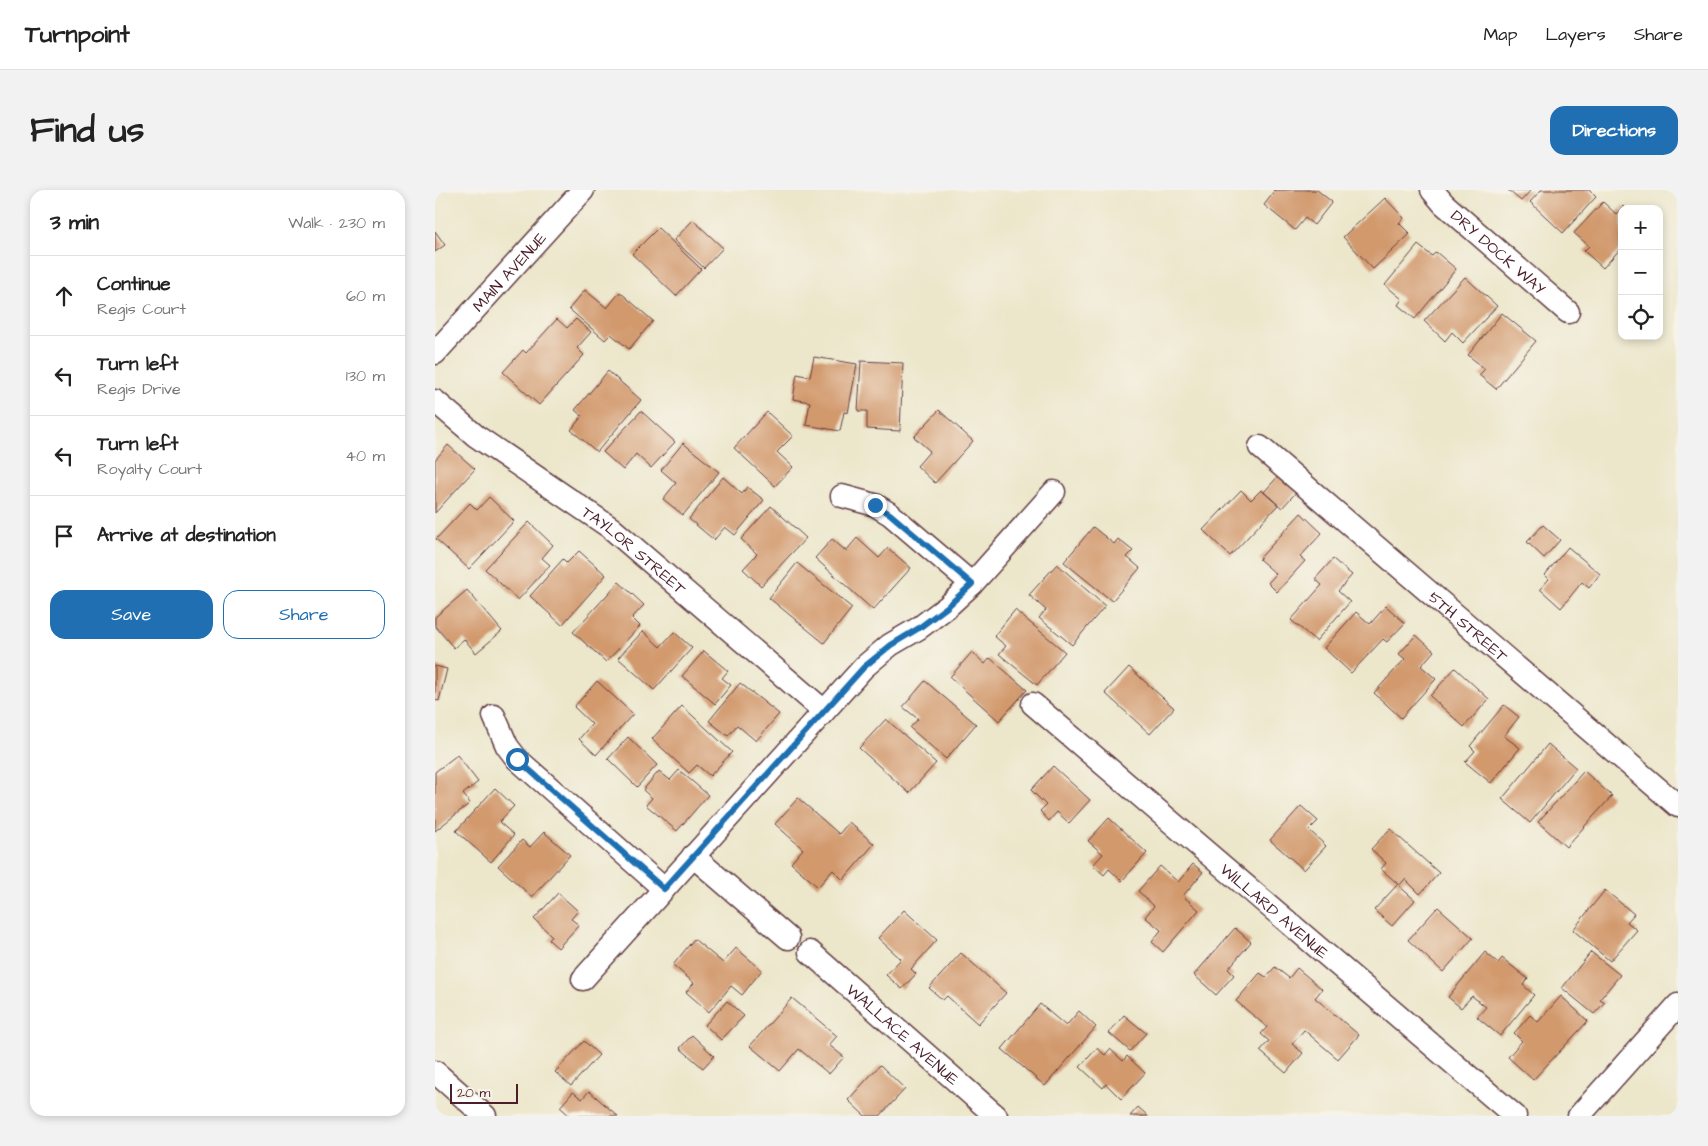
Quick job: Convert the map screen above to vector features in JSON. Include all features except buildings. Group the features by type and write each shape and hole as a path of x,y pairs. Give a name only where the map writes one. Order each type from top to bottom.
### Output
{"street":[{"name":"MAIN AVENUE","path":"435,353 583,190"},
{"name":"DRY DOCK WAY","path":"1432,190 1444,204 1568,312"},
{"name":"TAYLOR STREET","path":"435,401 476,436 611,528 824,711"},
{"name":"5TH STREET","path":"1260,447 1678,806"},
{"path":"583,978 864,667 891,645 919,628 947,607 972,584 1054,492"},
{"path":"842,496 875,505 890,514 972,584"},
{"name":"WILLARD AVENUE","path":"1033,704 1515,1116"},
{"path":"494,716 507,746 517,759 664,889"},
{"path":"693,856 788,938"},
{"name":"WALLACE AVENUE","path":"810,952 997,1116"},
{"path":"1579,1116 1678,1005"},
{"path":"435,1072 485,1116"}],"route":[{"path":"517,759 664,889 864,667 891,645 919,628 947,607 972,584 890,514 875,505"}]}
